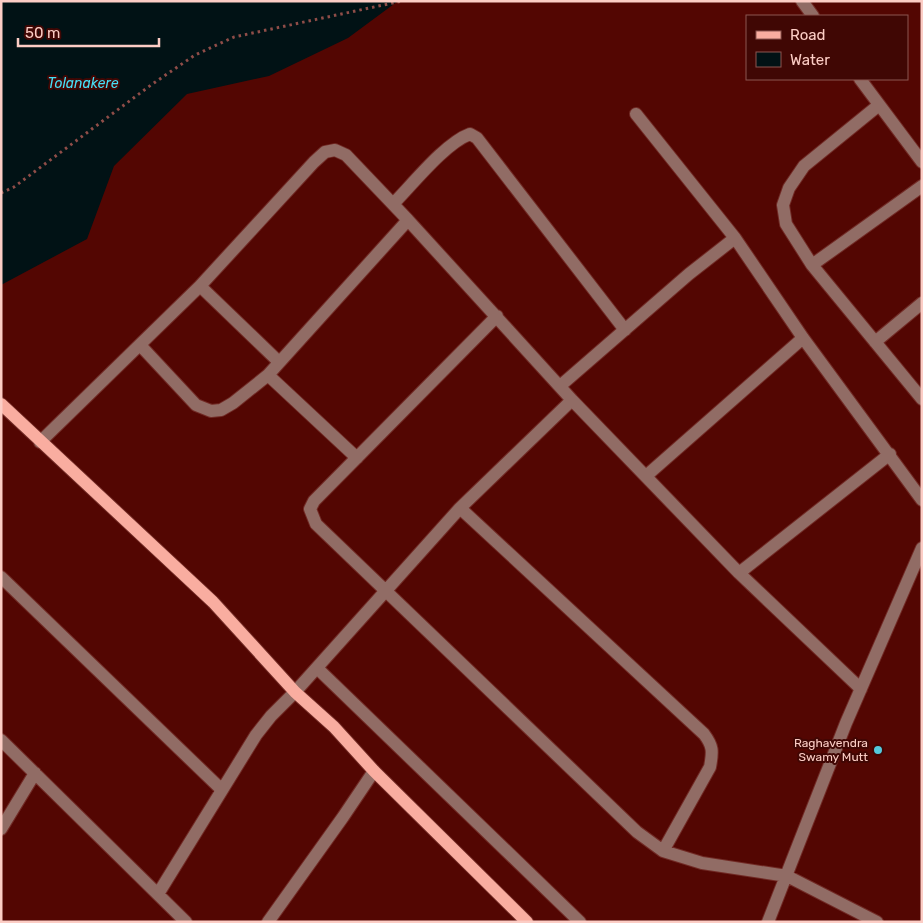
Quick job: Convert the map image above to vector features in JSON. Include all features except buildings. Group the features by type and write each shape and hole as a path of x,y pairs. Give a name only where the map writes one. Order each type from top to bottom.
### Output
{"main road":[{"path":"1,404 213,602 295,692 334,727 374,772 526,921"}],"street":[{"path":"802,1 812,15"},
{"path":"861,80 922,162"},
{"path":"879,105 804,166 789,188 783,206 786,224 812,265 922,399"},
{"path":"636,114 735,238 803,338 922,500"},
{"path":"393,204 441,155 461,138 470,134 477,138 625,330"},
{"path":"40,442 200,286 314,162 325,152 335,150 346,155 393,204 572,400 738,573 861,689"},
{"path":"812,265 922,186"},
{"path":"140,345 196,405 211,411 221,410 233,403 268,375 408,220"},
{"path":"560,386 689,274 735,238"},
{"path":"200,286 279,362"},
{"path":"874,342 922,303"},
{"path":"497,316 314,501 310,509 316,524 637,832 663,851 702,863 787,876 877,922"},
{"path":"646,476 803,338"},
{"path":"268,375 357,458"},
{"path":"158,894 256,735 271,716 295,692 460,508 572,400"},
{"path":"738,573 890,454"},
{"path":"460,508 704,734 711,744 710,767 663,851"},
{"path":"768,922 861,689 922,548"},
{"path":"1,577 222,790"},
{"path":"316,668 580,922"},
{"path":"1,740 186,922"},
{"path":"1,829 35,772"},
{"path":"268,922 374,772"}],"path":[{"path":"1,192 14,186 150,85 195,55 234,38 402,1"}],"water":[{"name":"Tolanakere","path":"1,1 398,1 348,38 269,76 187,94 114,166 87,239 1,285"}],"place":[{"name":"Raghavendra Swamy Mutt","path":"878,750"}]}
